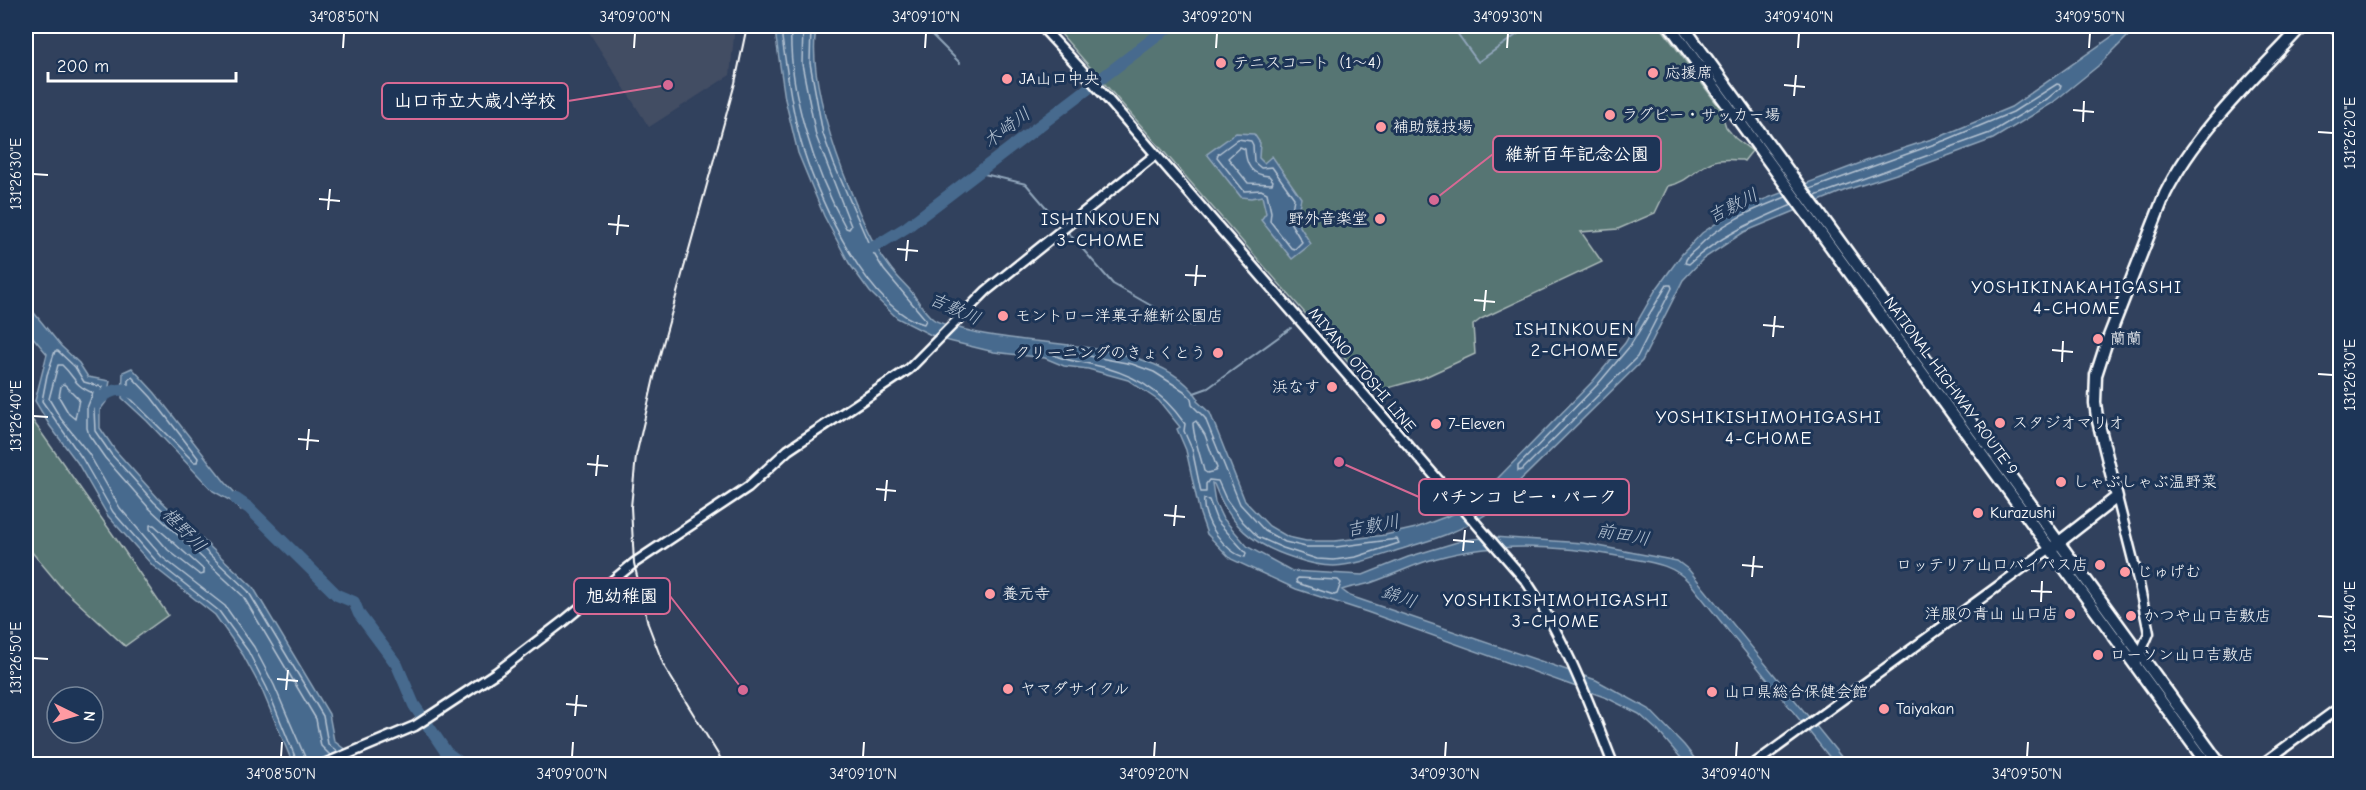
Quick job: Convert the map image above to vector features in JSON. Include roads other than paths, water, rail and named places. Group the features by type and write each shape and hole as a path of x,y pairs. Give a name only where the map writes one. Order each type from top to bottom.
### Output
{"highway":[{"name":"NATIONAL HIGHWAY ROUTE 9","path":"1670,26 1788,189 1816,217"},
{"name":"NATIONAL HIGHWAY ROUTE 9","path":"1683,26 1799,184 1816,217 2137,661 2207,765"},
{"path":"2054,546 2117,497 2095,403 2097,375 2106,345 2166,194 2180,166 2208,131 2302,26"},
{"name":"NATIONAL HIGHWAY ROUTE 9","path":"2137,661 2220,765"}],"street":[{"name":"MIYANO OTOSHI LINE","path":"1041,26 1091,80 1368,397 1459,506 1526,580 1540,601 1575,668 1613,765"},
{"path":"2333,26 2340,32"},
{"path":"324,765 415,726 497,672 566,620 634,563 739,493 788,450 898,377 993,284 1155,154"},
{"path":"2117,497 2149,633 2137,661"},
{"path":"1754,765 2054,546"},
{"path":"2262,765 2340,707"}],"water":[{"path":"777,26 817,26 815,60 817,79 826,120 843,172 863,221 882,256 930,316 942,323 986,334 1122,354 1153,364 1179,378 1210,413 1245,501 1269,526 1288,537 1306,541 1335,541 1385,535 1416,528 1453,514 1498,478 1593,381 1625,343 1655,291 1682,254 1702,233 1736,210 1874,158 1944,135 2011,107 2127,26 2138,26 2098,66 2051,104 1993,139 1846,190 1744,232 1703,259 1683,280 1642,361 1485,515 1466,526 1361,562 1334,566 1318,565 1279,553 1255,540 1227,511 1212,483 1215,502 1222,517 1248,547 1292,571 1363,575 1408,557 1464,540 1493,537 1583,543 1677,561 1689,570 1847,764 1835,764 1690,583 1675,571 1659,564 1574,550 1498,548 1448,555 1369,583 1342,590 1350,596 1596,680 1649,709 1699,764 1686,764 1658,731 1639,714 1607,698 1296,589 1231,559 1207,534 1200,514 1186,450 1177,429 1180,427 1159,401 1128,380 1088,369 1064,366 1045,358 994,352 949,341 897,318 870,292 849,263 824,216 798,153 785,99 776,38"},
{"path":"1236,133 1254,134 1260,143 1259,158 1264,163 1272,156 1301,198 1296,220 1311,244 1292,259 1261,220 1266,213 1262,196 1241,197 1207,154"},
{"name":"椹野川","path":"26,303 61,346 79,363 88,377 110,381 106,402 100,410 100,428 115,450 158,498 253,587 329,714 334,741 364,764 293,764 262,690 243,655 215,615 153,566 108,516 77,462 50,426 35,401 47,354 26,329"},
{"path":"132,368 249,508 240,510 231,501 213,491 122,398 123,372"}],"waterway":[{"path":"923,26 960,63"},
{"name":"木崎川","path":"862,250 876,246 907,227 1170,26"},
{"path":"1452,26 1478,62 1529,26"},
{"path":"980,173 1026,184 1062,226"},
{"path":"1066,230 1113,284 1164,313 1193,326"},
{"path":"1194,393 1208,388 1291,328"},
{"path":"96,403 104,395 114,391 124,390 135,394"},
{"path":"236,499 249,508 337,595 354,602 359,614 397,665 414,705 446,752 462,764"}],"railway":[{"path":"724,764 664,666 648,624 634,563 631,507 636,456 656,369 735,83 747,26"}],"place":[{"name":"テニスコート（1～4）","path":"1221,63"},
{"name":"応援席","path":"1653,73"},
{"name":"JA山口中央","path":"1007,79"},
{"name":"山口市立大歳小学校","path":"668,85"},
{"name":"ラグビー・サッカー場","path":"1610,115"},
{"name":"補助競技場","path":"1381,127"},
{"name":"維新百年記念公園","path":"1434,200"},
{"name":"野外音楽堂","path":"1380,219"},
{"name":"モントロー洋菓子維新公園店","path":"1003,316"},
{"name":"蘭蘭","path":"2098,339"},
{"name":"クリーニングのきょくとう","path":"1218,353"},
{"name":"浜なす","path":"1332,387"},
{"name":"スタジオマリオ","path":"2000,423"},
{"name":"7-Eleven","path":"1436,424"},
{"name":"パチンコ ピー・パーク","path":"1339,462"},
{"name":"しゃぶしゃぶ温野菜","path":"2061,482"},
{"name":"Kurazushi","path":"1978,513"},
{"name":"ロッテリア山口バイパス店","path":"2100,565"},
{"name":"じゅげむ","path":"2125,572"},
{"name":"養元寺","path":"990,594"},
{"name":"洋服の青山 山口店","path":"2070,614"},
{"name":"かつや山口吉敷店","path":"2131,616"},
{"name":"ローソン山口吉敷店","path":"2098,655"},
{"name":"ヤマダサイクル","path":"1008,689"},
{"name":"旭幼稚園","path":"743,690"},
{"name":"山口県総合保健会館","path":"1712,692"},
{"name":"Taiyakan","path":"1884,709"}],"district":[{"name":"ISHINKOUEN 3-CHOME","path":"1101,229"},
{"name":"YOSHIKINAKAHIGASHI 4-CHOME","path":"2077,297"},
{"name":"ISHINKOUEN 2-CHOME","path":"1575,339"},
{"name":"YOSHIKISHIMOHIGASHI 4-CHOME","path":"1769,427"},
{"name":"YOSHIKISHIMOHIGASHI 3-CHOME","path":"1556,610"}],"water label":[{"name":"吉敷川","path":"1733,206"},
{"name":"吉敷川","path":"955,309"},
{"name":"吉敷川","path":"1373,526"},
{"name":"前田川","path":"1623,535"},
{"name":"錦川","path":"1399,597"}]}
